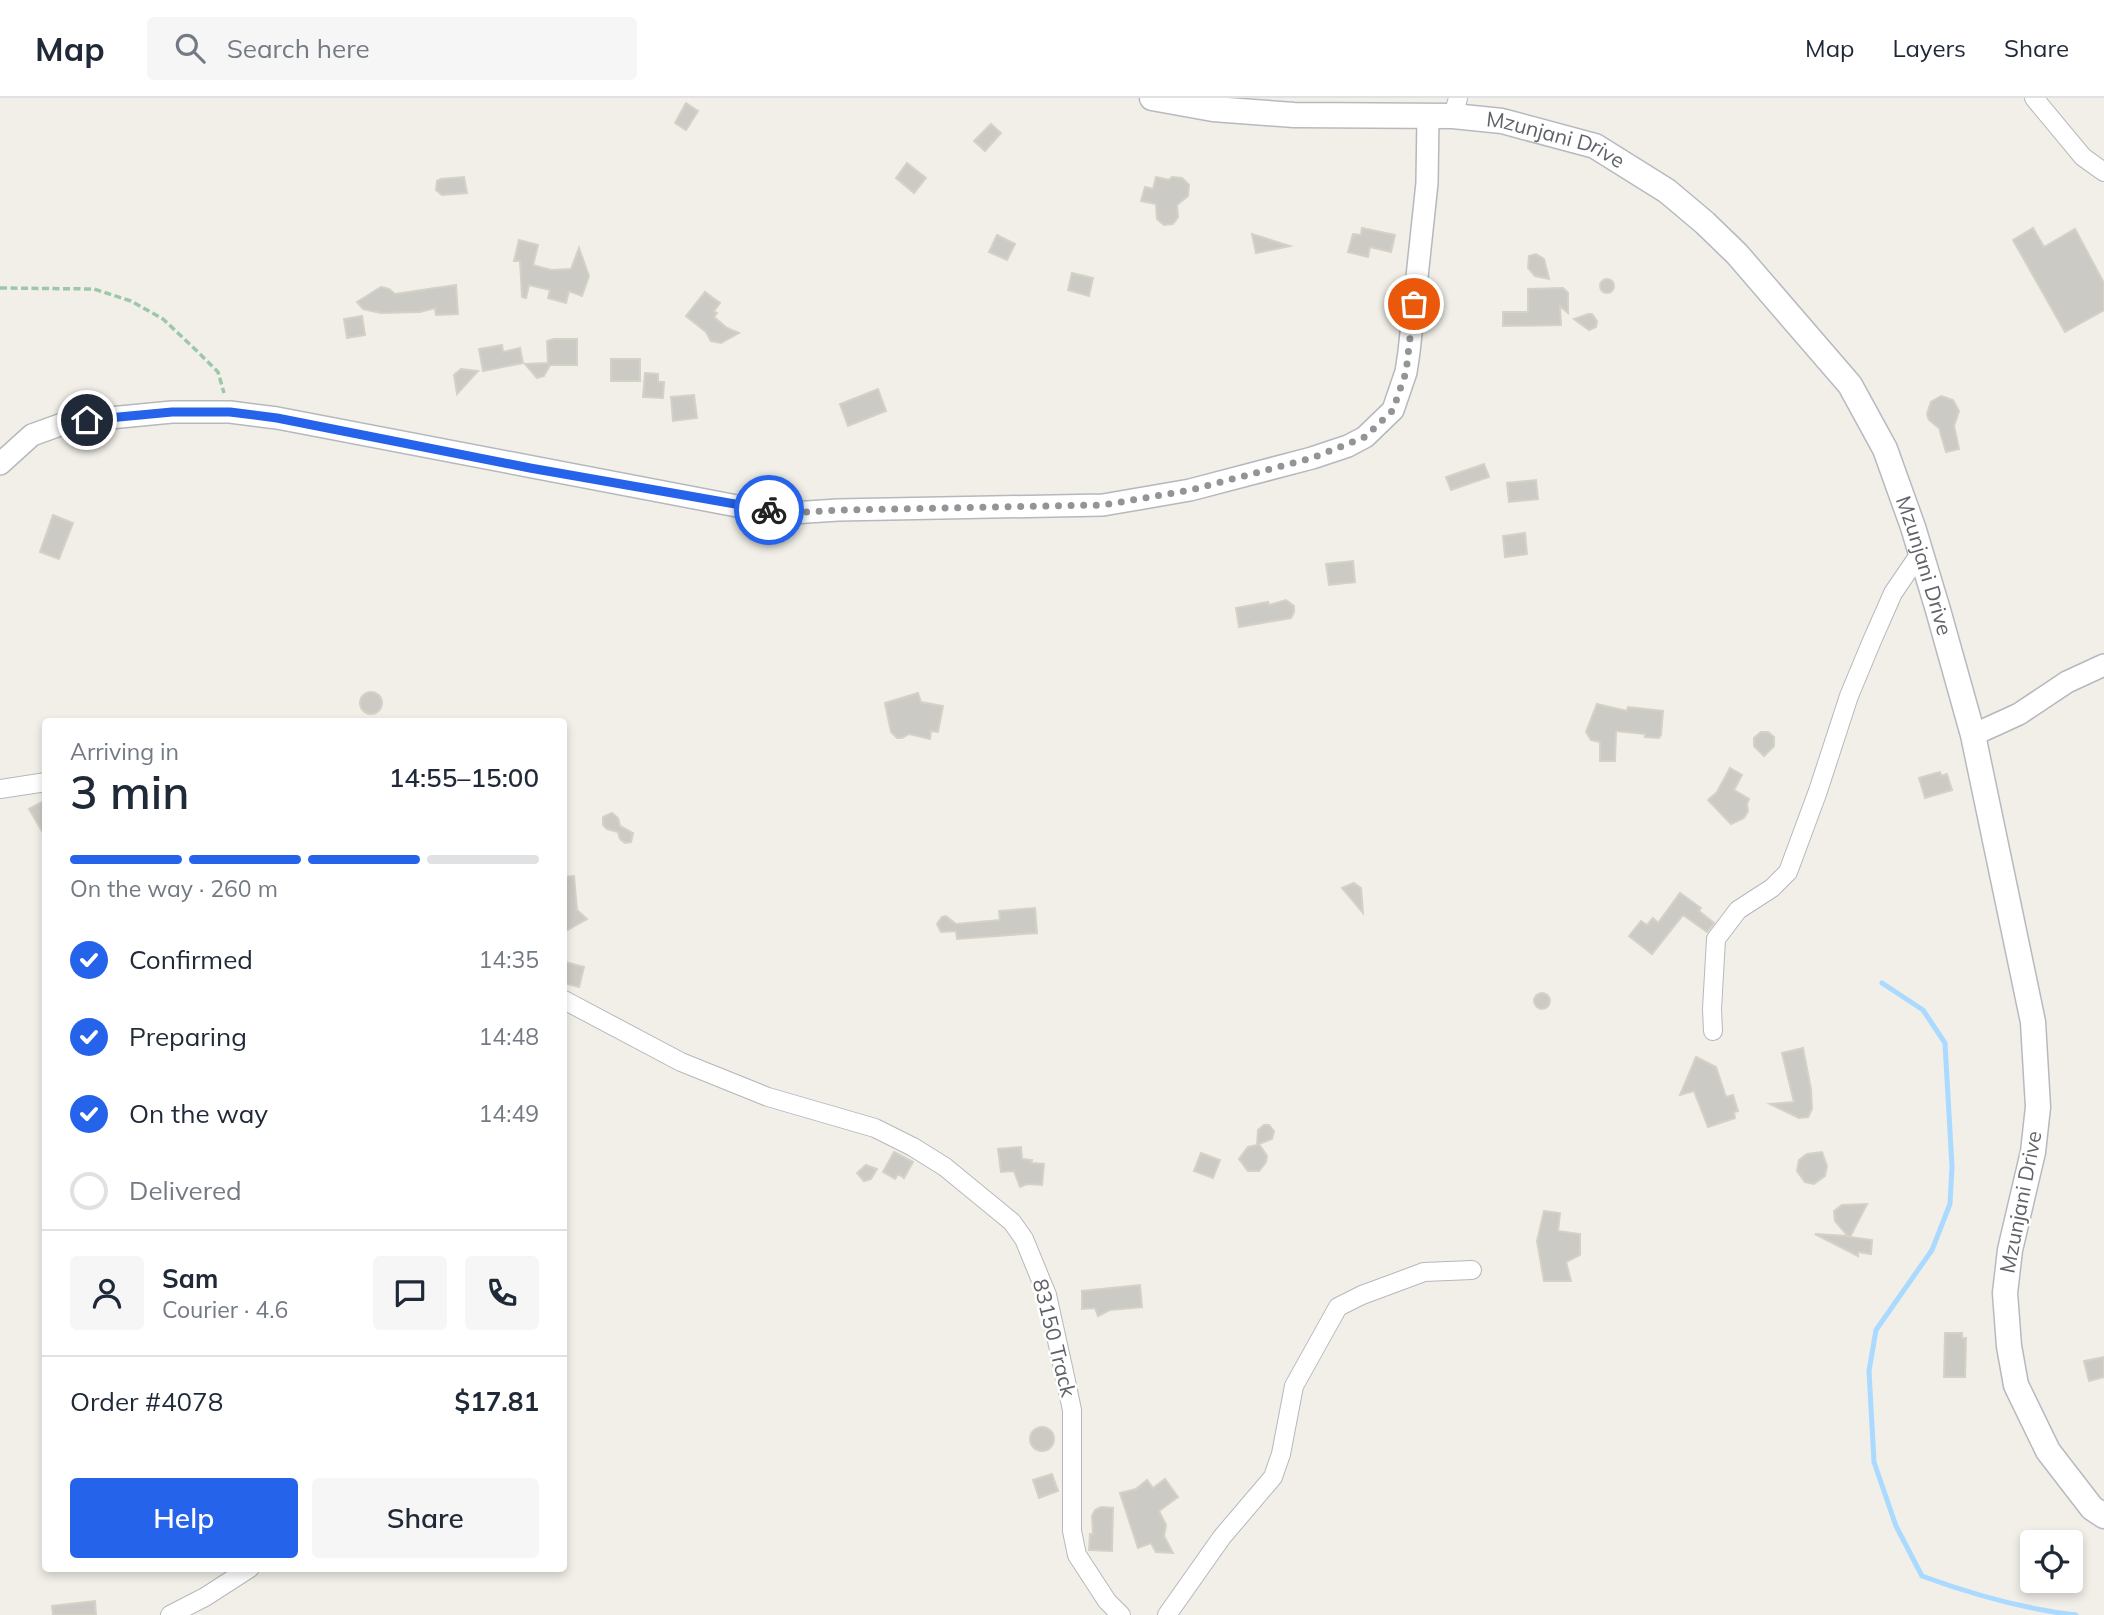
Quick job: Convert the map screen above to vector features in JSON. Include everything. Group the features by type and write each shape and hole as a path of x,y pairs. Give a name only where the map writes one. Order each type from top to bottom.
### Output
{"main road":[{"name":"Mzunjani Drive","path":"1152,98 1213,109 1294,115 1428,116 1456,107 1595,146 1667,191 1705,223 1737,254 1850,385 1885,449 1921,552 1973,735 2032,1022 2038,1107 2033,1152 2010,1250 2005,1293 2009,1346 2016,1385 2048,1451 2092,1508 2104,1516"}],"street":[{"path":"2034,98 2083,157 2104,172"},
{"path":"0,464 32,435 68,422 172,412 230,412 277,418 741,507 792,513 1103,505 1191,490 1348,446 1365,437 1393,410 1406,372 1409,352 1427,183 1428,116"},
{"path":"1713,1031 1716,939 1738,910 1772,888 1788,872 1862,664 1893,593 1921,552"},
{"path":"1973,735 2019,714 2067,682 2104,664"},
{"path":"0,789 42,783"},
{"name":"83150 Track","path":"567,1002 681,1062 768,1097 875,1128 914,1147 945,1167 1012,1222 1028,1247 1047,1295 1065,1372 1072,1410 1072,1531 1077,1555 1107,1601 1121,1615"},
{"path":"1167,1615 1222,1537 1273,1477 1281,1454 1294,1386 1338,1307 1424,1272 1472,1270"},
{"path":"170,1615 244,1572"}],"path":[{"path":"0,288 94,289 131,301 163,319 218,372 230,412"}],"building":[{"path":"686,103 698,111 686,130 675,123"},
{"path":"991,124 1001,133 985,151 974,141"},
{"path":"907,163 926,178 914,193 896,178"},
{"path":"464,177 467,193 442,195 436,190 437,181 441,179"},
{"path":"1156,177 1169,180 1172,177 1182,178 1189,185 1188,196 1177,205 1178,217 1173,224 1164,225 1157,219 1156,204 1141,201 1145,187 1153,189"},
{"path":"1362,228 1395,235 1391,252 1370,247 1368,257 1348,252 1353,234 1361,235"},
{"path":"2033,228 2044,247 2075,229 2104,283 2104,310 2065,332 2013,240"},
{"path":"1252,234 1290,246 1256,253"},
{"path":"997,235 1015,244 1007,260 989,252"},
{"path":"519,240 538,245 533,265 551,270 571,269 579,248 589,276 582,296 569,291 566,303 548,298 550,290 529,285 526,298 522,297 520,261 514,261"},
{"path":"1536,254 1544,259 1549,279 1535,276 1528,268 1529,256"},
{"path":"1072,273 1093,278 1089,296 1068,290"},
{"path":"1604,279 1610,279 1614,286 1610,293 1604,293 1600,289 1600,283"},
{"path":"456,285 458,314 436,315 435,308 420,312 381,313 363,309 357,302 381,287 395,294"},
{"path":"1563,288 1568,293 1568,313 1560,306 1561,325 1503,326 1503,312 1528,312 1528,289"},
{"path":"705,292 720,303 714,311 717,313 714,317 727,328 739,333 721,343 711,341 706,332 686,316"},
{"path":"1592,314 1597,321 1596,327 1589,330 1574,319"},
{"path":"362,316 365,335 347,338 344,319"},
{"path":"577,339 577,365 550,365 544,376 537,378 525,364 548,363 547,341"},
{"path":"502,345 503,352 520,348 523,363 483,371 479,349"},
{"path":"611,359 640,359 640,381 611,381"},
{"path":"461,369 478,371 457,394 454,375"},
{"path":"645,373 658,374 658,382 664,382 663,398 643,397"},
{"path":"878,389 886,411 848,426 840,404"},
{"path":"694,395 697,418 673,421 671,397"},
{"path":"1941,396 1953,400 1959,411 1954,426 1959,449 1946,452 1939,428 1929,420 1927,414 1931,402"},
{"path":"1484,464 1489,477 1451,490 1446,477"},
{"path":"1536,480 1538,499 1509,502 1507,483"},
{"path":"53,515 73,523 59,559 40,552"},
{"path":"1525,533 1527,554 1505,557 1503,536"},
{"path":"1353,561 1355,582 1329,585 1326,564"},
{"path":"1286,600 1294,606 1291,618 1239,627 1236,608 1268,602 1269,605"},
{"path":"371,692 379,695 382,703 379,711 371,714 363,711 360,703 363,695"},
{"path":"918,693 921,702 943,706 938,732 931,731 930,739 909,734 897,738 891,732 885,703"},
{"path":"1597,704 1627,711 1628,707 1663,711 1661,735 1659,738 1645,737 1645,734 1616,731 1615,761 1600,761 1600,742 1591,740 1586,732"},
{"path":"1761,732 1768,732 1774,737 1774,746 1764,756 1754,746 1754,738"},
{"path":"1730,768 1742,775 1734,790 1749,799 1744,818 1731,824 1708,800 1717,792"},
{"path":"1940,772 1941,776 1947,774 1952,790 1925,798 1919,778"},
{"path":"42,802 42,831 29,809"},
{"path":"612,813 618,818 620,826 633,833 631,842 625,843 618,832 603,825 603,817"},
{"path":"574,876 577,910 587,919 567,930 567,877"},
{"path":"1354,883 1361,888 1363,913 1342,888"},
{"path":"1680,893 1701,908 1699,911 1714,923 1707,932 1683,915 1652,954 1629,936 1641,921 1647,925 1653,918 1658,923"},
{"path":"1035,908 1037,933 957,939 956,931 941,932 937,924 946,916 956,924 1000,920 999,911"},
{"path":"567,963 584,967 579,987 567,984"},
{"path":"1542,993 1548,995 1548,1007 1542,1009 1536,1007 1534,1001 1536,995"},
{"path":"1803,1048 1812,1109 1808,1117 1799,1118 1770,1104 1794,1102 1782,1053"},
{"path":"1696,1057 1716,1067 1726,1097 1733,1095 1738,1111 1734,1112 1735,1118 1708,1127 1694,1091 1680,1095"},
{"path":"1269,1125 1274,1131 1272,1139 1259,1144 1267,1156 1266,1162 1259,1171 1248,1171 1239,1159 1248,1147 1257,1145 1258,1130"},
{"path":"1021,1147 1022,1159 1044,1164 1042,1185 1027,1184 1020,1187 1014,1171 1001,1172 998,1149"},
{"path":"894,1152 913,1162 904,1178 898,1174 895,1179 883,1172"},
{"path":"1822,1152 1827,1166 1825,1176 1814,1184 1805,1182 1797,1171 1799,1160 1807,1154"},
{"path":"1201,1153 1220,1160 1213,1178 1194,1171"},
{"path":"866,1165 877,1169 871,1179 864,1181 857,1173"},
{"path":"1867,1204 1850,1237 1872,1240 1871,1254 1858,1252 1858,1256 1815,1234 1848,1236 1835,1221 1834,1211 1842,1205"},
{"path":"1544,1211 1560,1213 1558,1231 1580,1234 1580,1255 1566,1262 1571,1281 1544,1281 1537,1241"},
{"path":"1140,1285 1142,1307 1110,1310 1098,1316 1095,1308 1082,1309 1082,1291"},
{"path":"1945,1333 1962,1333 1962,1338 1966,1338 1965,1377 1944,1377"},
{"path":"2104,1357 2104,1377 2089,1381 2084,1361"},
{"path":"1042,1427 1053,1434 1054,1439 1047,1450 1042,1451 1031,1444 1030,1439 1037,1428"},
{"path":"1052,1474 1058,1491 1039,1498 1033,1480"},
{"path":"1165,1479 1178,1497 1159,1511 1166,1525 1164,1536 1173,1553 1156,1552 1151,1543 1138,1548 1120,1493 1136,1489 1147,1480 1153,1488"},
{"path":"1101,1507 1113,1508 1112,1551 1089,1550 1090,1534 1093,1534 1092,1516 1095,1510"},
{"path":"95,1601 96,1615 53,1615 52,1606"}],"waterway":[{"path":"1882,983 1923,1010 1945,1043 1952,1167 1950,1204 1932,1250 1876,1330 1869,1371 1874,1462 1896,1526 1922,1576 1997,1600 2076,1615"}],"way so far":[{"path":"769,510 792,513 1103,505 1191,490 1312,458 1348,446 1365,437 1393,410 1406,372 1414,304"}],"route":[{"path":"87,420 172,412 230,412 277,418 530,468 769,510"}]}
